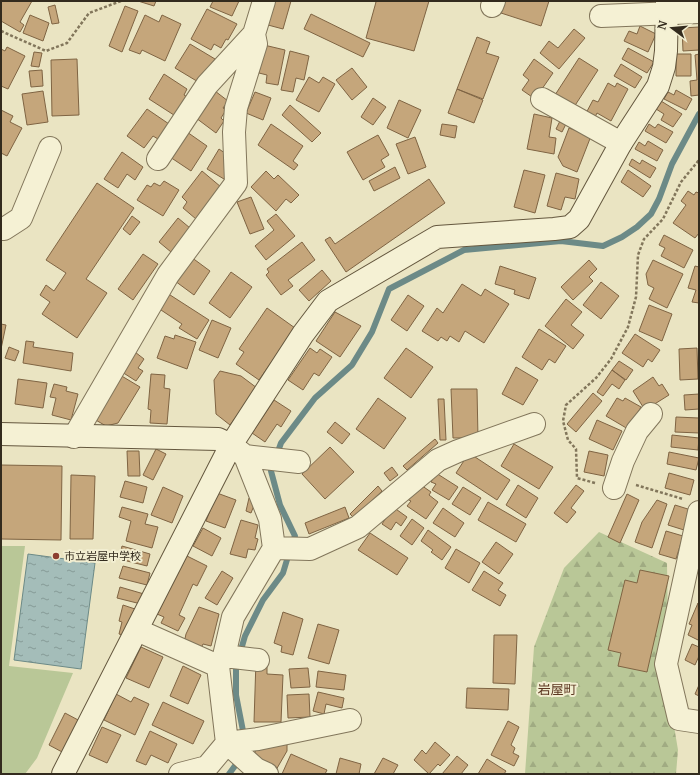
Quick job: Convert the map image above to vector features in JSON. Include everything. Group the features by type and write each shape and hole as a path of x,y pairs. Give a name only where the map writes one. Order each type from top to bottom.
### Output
{"street":[{"path":"158,159 207,85 254,34 264,1"},
{"path":"601,16 667,7 699,12"},
{"path":"63,774 137,630 303,334 328,301 437,237 570,227 579,219 621,143 658,86 664,67 667,7"},
{"path":"74,436 168,275 236,183 234,132 236,108 256,44 254,34"},
{"path":"542,99 621,143"},
{"path":"1,228 4,229 21,218 50,148"},
{"path":"615,484 636,431 651,414"},
{"path":"274,548 310,549 358,527 438,460 458,451 534,424"},
{"path":"1,434 218,439 238,450 299,462"},
{"path":"238,450 270,519 274,548 233,617 221,661 227,743 261,771"},
{"path":"692,506 666,664 678,719 699,722"},
{"path":"137,630 221,661 258,660"},
{"path":"180,774 207,767 227,743 258,739 350,720"}],"path":[{"path":"1,31 46,51 67,42 88,13 121,1"},
{"path":"692,506 615,484 577,478 576,449 568,440 563,422 566,405 596,378 611,359 628,327 636,297 638,256 644,239 663,218 681,182 699,160"}],"green space":[{"path":"599,532 667,563 669,696 678,750 676,774 525,774 534,647 564,568"},
{"path":"1,546 25,546 9,666 73,673 37,758 25,774 1,774"}],"water":[{"path":"28,554 95,563 81,669 14,660"}],"building":[{"path":"1,1 32,1 20,22 24,25 20,32 1,21"},
{"path":"138,1 156,1 154,6"},
{"path":"213,1 239,1 232,16 210,7"},
{"path":"275,1 291,1 283,29 268,25"},
{"path":"374,1 429,1 414,51 366,38 376,2"},
{"path":"505,1 549,1 541,26 501,13"},
{"path":"55,5 59,23 52,24 48,7"},
{"path":"125,6 138,11 122,52 109,46"},
{"path":"207,9 237,24 228,40 226,39 221,48 214,44 211,50 191,39"},
{"path":"311,14 370,43 363,57 304,29"},
{"path":"30,15 49,23 43,41 23,33"},
{"path":"145,15 159,22 162,15 181,24 165,61 142,50 140,54 129,50"},
{"path":"640,26 656,34 648,52 624,41 629,31 637,34"},
{"path":"699,27 699,50 683,51 682,28"},
{"path":"574,29 585,38 559,69 540,53 549,41 558,48"},
{"path":"477,37 490,42 486,53 499,57 483,99 457,89"},
{"path":"190,44 215,59 200,83 175,68"},
{"path":"264,45 285,50 278,85 266,83 267,75 259,73"},
{"path":"7,47 25,56 8,89 1,86 1,49 5,51"},
{"path":"628,48 654,62 647,73 622,59"},
{"path":"290,51 309,56 304,80 296,78 293,92 281,90"},
{"path":"34,52 42,53 39,67 31,66"},
{"path":"676,54 691,54 691,76 676,76"},
{"path":"699,54 699,95 691,96 690,81 697,80 695,55"},
{"path":"579,58 598,70 574,107 555,95"},
{"path":"77,59 79,115 52,116 51,60"},
{"path":"534,59 553,73 535,99 522,90 529,80 523,75"},
{"path":"621,64 642,77 635,88 614,76"},
{"path":"352,68 367,87 352,100 336,80"},
{"path":"42,70 43,86 31,87 29,71"},
{"path":"164,74 187,89 184,95 189,98 177,117 149,99"},
{"path":"309,77 319,83 323,77 335,84 319,112 296,100"},
{"path":"608,83 615,87 617,83 628,89 611,121 597,113 594,119 585,115 593,100 598,102"},
{"path":"457,89 483,100 474,123 448,113"},
{"path":"676,90 692,99 686,110 664,99 668,92 674,95"},
{"path":"43,91 48,122 27,125 22,94"},
{"path":"215,91 228,101 223,108 226,110 221,118 224,121 216,133 196,118"},
{"path":"255,92 271,98 263,120 246,113"},
{"path":"373,98 386,107 373,125 361,117"},
{"path":"399,100 421,110 408,138 387,128"},
{"path":"661,101 682,114 673,127 661,120 664,114 656,109"},
{"path":"290,105 321,133 312,142 282,115"},
{"path":"147,109 169,124 158,139 153,136 144,148 127,136"},
{"path":"1,110 13,116 10,122 22,128 7,156 1,153"},
{"path":"534,114 552,118 549,137 556,138 554,154 527,149"},
{"path":"561,119 567,122 562,132 556,129"},
{"path":"271,124 303,146 293,161 298,165 294,170 258,145"},
{"path":"442,124 457,126 455,138 440,135"},
{"path":"649,124 655,128 658,124 673,132 666,143 645,131"},
{"path":"569,128 591,136 577,172 563,166 558,157"},
{"path":"187,132 207,146 191,171 170,157"},
{"path":"378,135 389,155 381,160 385,167 363,180 347,152"},
{"path":"415,137 426,167 408,174 396,144"},
{"path":"648,141 663,150 657,161 635,149 639,142 645,146"},
{"path":"219,149 229,156 230,169 224,179 207,169"},
{"path":"122,152 143,167 135,180 127,174 118,188 104,179"},
{"path":"632,159 640,164 642,160 656,168 650,178 629,165"},
{"path":"395,167 400,178 374,191 369,181"},
{"path":"524,170 545,175 535,213 514,207"},
{"path":"628,170 651,186 643,197 621,182"},
{"path":"202,171 221,187 196,219 183,208 187,202 182,197"},
{"path":"266,171 274,179 278,175 299,195 291,203 286,199 276,211 251,187"},
{"path":"556,173 579,179 575,199 565,197 561,210 547,206"},
{"path":"429,179 445,203 346,272 325,240 330,237 335,244"},
{"path":"164,181 179,190 163,216 137,200 147,185 151,187 154,183 160,186"},
{"path":"97,183 134,208 86,279 107,293 77,338 42,314 50,302 40,295 46,285 54,291 66,273 46,260"},
{"path":"688,191 694,195 696,192 699,193 699,233 695,238 673,223 686,205 681,201"},
{"path":"251,197 264,229 250,234 237,202"},
{"path":"276,214 295,236 266,260 255,246 274,230 267,221"},
{"path":"132,216 140,222 130,235 123,229"},
{"path":"178,218 190,228 171,252 159,242"},
{"path":"664,235 693,250 684,268 661,256 665,248 659,245"},
{"path":"302,242 315,260 288,280 293,286 281,295 266,275 269,272 267,269"},
{"path":"143,254 158,264 133,300 118,289"},
{"path":"191,257 210,271 194,295 175,281"},
{"path":"589,260 597,269 589,277 593,281 573,300 561,287"},
{"path":"653,260 683,274 667,308 649,299 654,288 648,285 646,274"},
{"path":"500,266 536,278 529,299 514,294 515,290 495,284"},
{"path":"695,266 699,267 699,303 692,302 696,290 688,288"},
{"path":"322,270 331,281 309,301 299,290"},
{"path":"231,272 252,287 230,318 209,303"},
{"path":"601,282 619,296 601,319 583,305"},
{"path":"462,284 481,296 485,289 509,304 484,343 465,331 459,342 450,336 447,341 441,337 438,341 422,331 437,308 443,313"},
{"path":"167,293 209,320 197,339 179,328 182,324 158,308"},
{"path":"408,295 424,306 407,331 391,320"},
{"path":"566,299 582,312 571,325 584,335 573,349 545,326"},
{"path":"649,305 672,314 662,341 639,331"},
{"path":"267,308 295,328 259,380 236,364 244,352 239,349"},
{"path":"335,312 361,326 340,357 316,341"},
{"path":"212,320 231,328 218,358 199,350"},
{"path":"1,324 6,325 1,349"},
{"path":"539,329 566,346 555,363 549,359 542,370 522,357"},
{"path":"635,334 660,350 652,362 648,359 643,367 622,353"},
{"path":"175,335 196,342 187,369 157,358 165,336 174,339"},
{"path":"26,341 34,342 33,347 73,353 71,371 23,363"},
{"path":"9,347 19,351 15,361 5,358"},
{"path":"310,348 317,353 320,349 332,357 319,376 314,373 303,390 288,380"},
{"path":"406,348 433,367 411,398 384,378"},
{"path":"697,348 698,379 680,380 679,349"},
{"path":"135,352 144,359 138,368 143,371 136,381 122,372"},
{"path":"619,361 633,370 626,380 612,370"},
{"path":"516,367 538,380 523,405 502,394"},
{"path":"612,370 625,380 619,389 612,384 603,396 597,392"},
{"path":"220,371 241,376 257,388 230,425 216,414 214,380"},
{"path":"151,374 165,375 164,388 170,389 167,424 150,423 151,410 148,409"},
{"path":"120,375 140,387 118,423 106,426 94,419"},
{"path":"653,377 659,386 662,384 669,395 645,410 633,391"},
{"path":"18,379 47,383 43,408 15,404"},
{"path":"54,384 67,387 66,391 78,394 71,420 52,415 56,398 50,397"},
{"path":"451,389 477,389 478,438 453,438"},
{"path":"593,393 602,401 576,432 567,424"},
{"path":"699,394 699,409 685,410 684,395"},
{"path":"378,398 406,418 384,449 356,429"},
{"path":"617,398 623,401 625,398 641,407 628,429 606,416"},
{"path":"438,399 444,399 446,440 440,440"},
{"path":"274,400 291,411 281,427 277,424 265,442 252,433"},
{"path":"676,417 699,418 699,433 675,432"},
{"path":"597,420 622,431 613,450 589,439"},
{"path":"335,422 350,434 342,444 327,432"},
{"path":"672,435 699,438 698,450 671,447"},
{"path":"435,439 438,443 407,470 403,466"},
{"path":"514,444 553,467 539,489 501,466"},
{"path":"330,447 354,472 325,499 302,474"},
{"path":"156,449 166,454 153,480 143,475"},
{"path":"127,451 139,451 140,476 128,476"},
{"path":"589,451 608,455 604,476 584,472"},
{"path":"669,452 699,458 696,470 667,464"},
{"path":"469,453 510,480 497,500 456,473"},
{"path":"1,465 62,466 61,540 1,539"},
{"path":"392,467 398,475 390,481 384,473"},
{"path":"436,473 458,487 449,500 432,490 436,484 431,482"},
{"path":"669,473 694,480 690,495 665,488"},
{"path":"71,475 95,476 93,539 70,539"},
{"path":"125,481 147,487 143,503 120,497"},
{"path":"418,483 431,492 429,495 438,502 426,519 407,506 411,501 407,499"},
{"path":"518,485 538,498 526,518 506,505"},
{"path":"576,485 584,491 571,508 576,512 567,523 554,513"},
{"path":"378,486 382,491 354,518 350,514"},
{"path":"163,487 183,496 172,523 151,515"},
{"path":"463,487 481,498 470,515 452,504"},
{"path":"217,493 236,500 225,528 206,521"},
{"path":"627,494 639,500 620,543 608,537"},
{"path":"249,498 255,503 251,513 246,511"},
{"path":"657,500 667,504 652,548 635,542 642,522"},
{"path":"488,502 526,524 516,542 478,520"},
{"path":"675,505 691,510 684,530 668,525"},
{"path":"122,507 148,514 145,524 158,527 152,548 126,541 131,521 119,517"},
{"path":"345,507 349,518 309,534 305,523"},
{"path":"393,507 407,517 401,526 396,522 391,530 382,524"},
{"path":"443,508 464,523 455,537 433,523"},
{"path":"412,519 424,528 412,545 400,536"},
{"path":"241,520 258,525 255,538 258,539 255,550 248,549 246,558 230,554"},
{"path":"203,528 221,538 212,556 193,546"},
{"path":"428,530 451,547 442,560 431,552 433,550 421,541"},
{"path":"666,531 683,536 676,559 659,554"},
{"path":"370,533 408,558 397,575 358,550"},
{"path":"496,542 513,554 499,574 482,562"},
{"path":"122,546 150,554 147,566 119,559"},
{"path":"456,549 480,563 469,583 445,568"},
{"path":"185,555 207,566 197,586 193,584 179,615 185,618 178,631 161,623 164,617 157,614"},
{"path":"123,566 150,573 147,585 119,578"},
{"path":"640,570 669,576 647,672 618,666 621,653 608,650 625,580 637,583"},
{"path":"222,571 233,578 217,605 205,598"},
{"path":"484,571 503,583 498,590 506,595 500,606 472,590"},
{"path":"120,587 144,594 141,604 117,598"},
{"path":"698,603 698,640 688,635 692,625 689,624"},
{"path":"123,605 135,609 127,636 119,634 122,622 119,621"},
{"path":"199,607 219,614 211,646 203,644 201,648 184,643 186,634"},
{"path":"283,612 303,619 293,655 281,652 282,646 274,643"},
{"path":"318,624 339,630 329,664 308,658"},
{"path":"494,635 517,635 515,684 493,683"},
{"path":"692,644 699,647 699,656 695,665 685,660"},
{"path":"141,647 163,657 149,688 126,678"},
{"path":"256,660 267,660 267,674 283,675 281,722 254,722"},
{"path":"183,666 201,675 188,704 170,696"},
{"path":"308,668 310,687 291,688 289,669"},
{"path":"318,671 346,675 344,690 316,687"},
{"path":"699,685 699,696 695,694"},
{"path":"467,688 509,689 508,710 466,708"},
{"path":"318,692 344,698 342,708 326,704 324,714 313,711"},
{"path":"116,694 131,702 134,697 149,704 135,735 104,720"},
{"path":"309,694 310,717 288,718 287,695"},
{"path":"163,702 204,721 193,744 152,725"},
{"path":"65,713 80,721 64,753 49,745"},
{"path":"508,721 519,727 511,745 515,748 513,753 519,756 514,766 491,755"},
{"path":"102,727 121,735 107,763 89,755"},
{"path":"150,731 177,744 168,763 151,755 146,765 136,761"},
{"path":"435,742 450,755 440,766 438,764 429,774 414,760 422,750 426,754"},
{"path":"287,744 287,751 276,770 253,758 256,749"},
{"path":"291,754 327,770 325,774 282,774"},
{"path":"457,756 468,765 461,774 442,774"},
{"path":"340,758 361,764 359,774 336,774"},
{"path":"383,758 398,765 393,774 374,774"},
{"path":"487,759 506,771 504,774 478,774"}],"waterway":[{"path":"292,544 295,536 280,505 271,471 281,443 315,398 352,365 372,332 389,289 464,250 561,241 603,246 622,237 637,227 651,214 659,199 672,164 699,114"},
{"path":"244,736 236,695 236,667 245,636 263,600 283,573 289,553"},
{"path":"229,774 240,759"}],"place":[{"name":"市立岩屋中学校","path":"56,556"}],"district":[{"name":"岩屋町","path":"557,689"}]}
